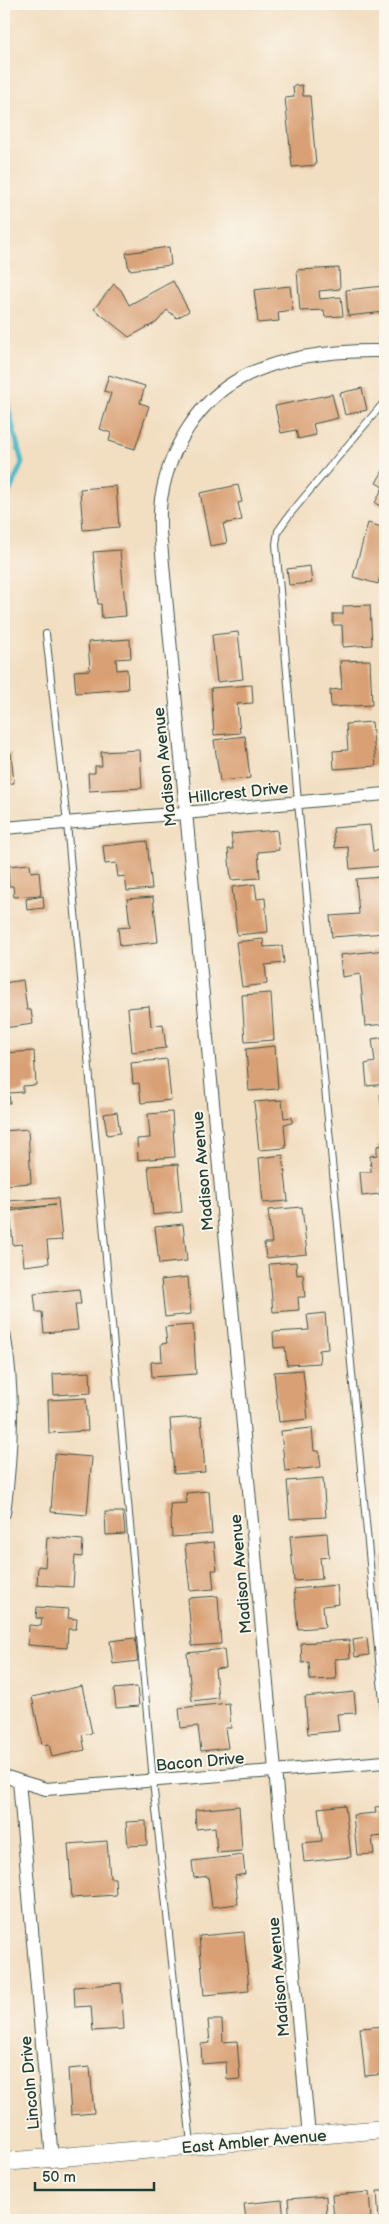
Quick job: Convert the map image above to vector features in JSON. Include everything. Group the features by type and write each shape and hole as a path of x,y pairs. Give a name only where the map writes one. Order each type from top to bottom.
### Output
{"main road":[{"name":"East Ambler Avenue","path":"4,2162 385,2129"}],"street":[{"name":"Madison Avenue","path":"309,2136 185,813 160,532 161,494 172,458 190,424 215,397 240,378 275,364 308,357 365,351 385,351"},
{"name":"Hillcrest Drive","path":"4,828 385,794"},
{"path":"4,1333 10,1364 12,1407 11,1450 4,1513"},
{"name":"Bacon Drive","path":"19,1781 46,1789 385,1762"},
{"path":"4,1776 19,1781"},
{"name":"Lincoln Drive","path":"19,1781 52,2159"}],"lane":[{"path":"385,401 290,514 278,531 276,544 298,802 385,1723"},
{"path":"46,634 67,823 153,1781 191,2146"}],"building":[{"path":"302,85 303,96 310,96 316,165 292,167 285,98 294,97 293,86"},
{"path":"169,247 171,265 129,270 126,253"},
{"path":"339,268 340,289 319,291 320,299 341,297 343,316 325,317 324,310 300,311 297,270"},
{"path":"173,281 189,311 177,318 167,310 157,322 129,337 94,309 114,284 121,290 129,305"},
{"path":"290,286 293,310 278,312 279,321 258,323 254,290"},
{"path":"384,286 385,312 348,316 346,290"},
{"path":"109,375 145,386 140,403 149,406 135,449 109,441 111,433 100,429 111,393 104,391"},
{"path":"362,388 367,410 345,415 340,393"},
{"path":"332,394 338,418 313,424 316,435 298,439 296,430 281,433 275,406"},
{"path":"385,467 385,509 375,503 383,487 376,483"},
{"path":"238,485 242,502 238,503 242,520 223,524 227,543 210,546 200,493"},
{"path":"116,486 119,527 83,530 80,489"},
{"path":"368,523 385,528 385,558 378,584 353,577"},
{"path":"120,550 126,616 102,618 101,604 98,604 93,552"},
{"path":"310,566 312,583 289,585 287,569"},
{"path":"370,605 372,645 343,647 342,625 333,625 333,614 343,614 343,606"},
{"path":"238,632 243,679 217,682 212,635"},
{"path":"130,639 131,658 116,659 117,670 127,669 128,689 76,693 74,671 90,670 88,642"},
{"path":"370,660 372,705 331,707 330,690 342,689 340,661"},
{"path":"252,685 253,703 237,704 240,733 214,735 211,688"},
{"path":"372,722 376,766 334,769 333,751 348,750 346,724"},
{"path":"245,736 250,778 220,781 214,740"},
{"path":"140,750 142,788 89,791 88,773 95,773 95,766 102,766 101,752"},
{"path":"4,753 11,753 14,783 4,784"},
{"path":"370,825 373,851 385,850 385,866 350,869 348,847 335,848 333,828"},
{"path":"277,830 279,850 258,852 260,878 231,880 228,849 233,849 231,834"},
{"path":"147,841 152,889 127,891 125,876 118,877 116,863 105,864 103,846"},
{"path":"30,864 31,872 39,871 41,895 14,897 13,886 9,886 8,866"},
{"path":"382,877 385,933 332,937 330,916 359,914 356,879"},
{"path":"255,884 257,899 265,898 268,932 237,935 232,887"},
{"path":"43,896 44,908 27,910 26,899"},
{"path":"153,897 158,942 120,946 118,928 130,927 127,899"},
{"path":"263,939 264,947 282,946 284,963 265,965 267,984 242,987 236,942"},
{"path":"385,950 385,1024 365,1026 360,974 342,977 340,955"},
{"path":"23,980 27,1010 31,1010 33,1024 4,1028 4,983"},
{"path":"271,993 274,1040 245,1042 242,995"},
{"path":"149,1006 151,1026 163,1024 166,1048 132,1052 128,1008"},
{"path":"385,1037 385,1084 367,1086 365,1064 375,1062 372,1039"},
{"path":"275,1046 278,1089 249,1091 246,1049"},
{"path":"34,1051 36,1085 23,1086 23,1092 9,1093 10,1103 4,1103 4,1053"},
{"path":"167,1059 171,1100 141,1103 139,1083 133,1084 131,1063"},
{"path":"380,1094 385,1094 385,1135 384,1135"},
{"path":"282,1100 284,1118 292,1117 292,1123 284,1124 286,1148 259,1150 254,1102"},
{"path":"117,1112 120,1133 107,1135 104,1114"},
{"path":"172,1112 175,1157 138,1160 137,1139 150,1138 148,1114"},
{"path":"28,1129 31,1183 4,1185 4,1131"},
{"path":"385,1145 385,1189 380,1189 380,1194 362,1196 360,1172 371,1172 370,1156 377,1155 377,1146"},
{"path":"283,1155 288,1201 263,1203 259,1158"},
{"path":"178,1164 182,1212 153,1215 148,1166"},
{"path":"58,1198 62,1240 47,1241 49,1263 24,1266 22,1244 13,1245 10,1211 55,1205 8,1209 7,1201"},
{"path":"302,1207 307,1254 266,1258 264,1243 272,1243 268,1210"},
{"path":"183,1224 187,1261 159,1264 155,1227"},
{"path":"385,1257 385,1271 384,1271 383,1258"},
{"path":"296,1262 297,1275 303,1274 305,1297 298,1297 299,1310 273,1312 269,1264"},
{"path":"188,1277 191,1314 165,1317 161,1280"},
{"path":"79,1289 81,1304 75,1304 78,1330 44,1333 42,1312 36,1312 34,1294"},
{"path":"325,1313 328,1349 319,1350 320,1363 287,1365 285,1347 274,1348 273,1332 309,1330 307,1315"},
{"path":"193,1325 196,1374 152,1377 151,1362 162,1361 161,1344 167,1343 165,1327"},
{"path":"303,1370 308,1419 279,1422 274,1372"},
{"path":"90,1372 91,1393 54,1395 53,1374"},
{"path":"86,1398 88,1431 49,1433 48,1400"},
{"path":"201,1417 205,1472 174,1474 170,1419"},
{"path":"312,1428 314,1451 319,1451 321,1467 285,1471 281,1431"},
{"path":"55,1454 92,1457 87,1515 51,1512"},
{"path":"323,1478 326,1517 290,1519 287,1481"},
{"path":"209,1491 212,1534 172,1537 170,1504 187,1503 186,1493"},
{"path":"105,1512 123,1512 125,1534 106,1535"},
{"path":"327,1533 329,1557 320,1558 322,1579 294,1581 290,1536"},
{"path":"47,1537 83,1540 82,1557 75,1556 73,1587 37,1585 38,1566 45,1567"},
{"path":"214,1542 217,1570 212,1570 214,1589 190,1591 185,1545"},
{"path":"382,1557 385,1557 385,1576 383,1576"},
{"path":"337,1585 339,1604 323,1606 325,1627 298,1629 294,1589"},
{"path":"218,1596 221,1644 192,1646 188,1598"},
{"path":"37,1607 69,1609 68,1618 77,1619 76,1629 68,1629 67,1648 28,1645 29,1625 41,1626 42,1618 36,1618"},
{"path":"135,1638 138,1661 113,1664 110,1641"},
{"path":"367,1638 369,1655 355,1657 353,1640"},
{"path":"349,1640 350,1658 335,1659 336,1679 310,1680 309,1662 302,1663 301,1643"},
{"path":"224,1649 226,1668 215,1669 218,1698 192,1701 187,1653"},
{"path":"82,1686 92,1733 82,1735 85,1750 52,1757 49,1744 42,1745 32,1697"},
{"path":"137,1687 139,1706 116,1708 114,1689"},
{"path":"354,1692 356,1713 337,1714 339,1731 308,1734 305,1697"},
{"path":"229,1703 231,1728 225,1728 228,1748 201,1751 198,1726 181,1728 179,1708"},
{"path":"345,1805 351,1857 304,1862 302,1843 322,1841 318,1808"},
{"path":"239,1806 242,1851 217,1853 215,1827 196,1829 195,1810"},
{"path":"385,1806 385,1836 372,1837 374,1854 357,1855 353,1815 376,1813 375,1807"},
{"path":"146,1821 147,1845 128,1846 126,1822"},
{"path":"107,1841 110,1878 115,1878 116,1895 72,1898 68,1844"},
{"path":"243,1855 245,1874 235,1876 238,1904 212,1907 208,1876 194,1878 192,1861"},
{"path":"244,1932 249,1991 204,1995 199,1936"},
{"path":"121,1983 124,2029 93,2031 91,2006 75,2007 74,1987"},
{"path":"208,2020 222,2020 223,2042 237,2041 240,2079 227,2080 226,2062 202,2064 201,2044 210,2043"},
{"path":"385,2026 385,2074 365,2076 360,2028"},
{"path":"90,2067 94,2113 71,2115 68,2069"},
{"path":"377,2191 385,2191 385,2220 379,2220"},
{"path":"369,2192 371,2220 334,2220 332,2195"},
{"path":"326,2196 327,2220 290,2220 288,2199"},
{"path":"282,2200 284,2220 246,2220 244,2204"}],"waterway":[{"path":"4,391 22,463 4,504"}]}
